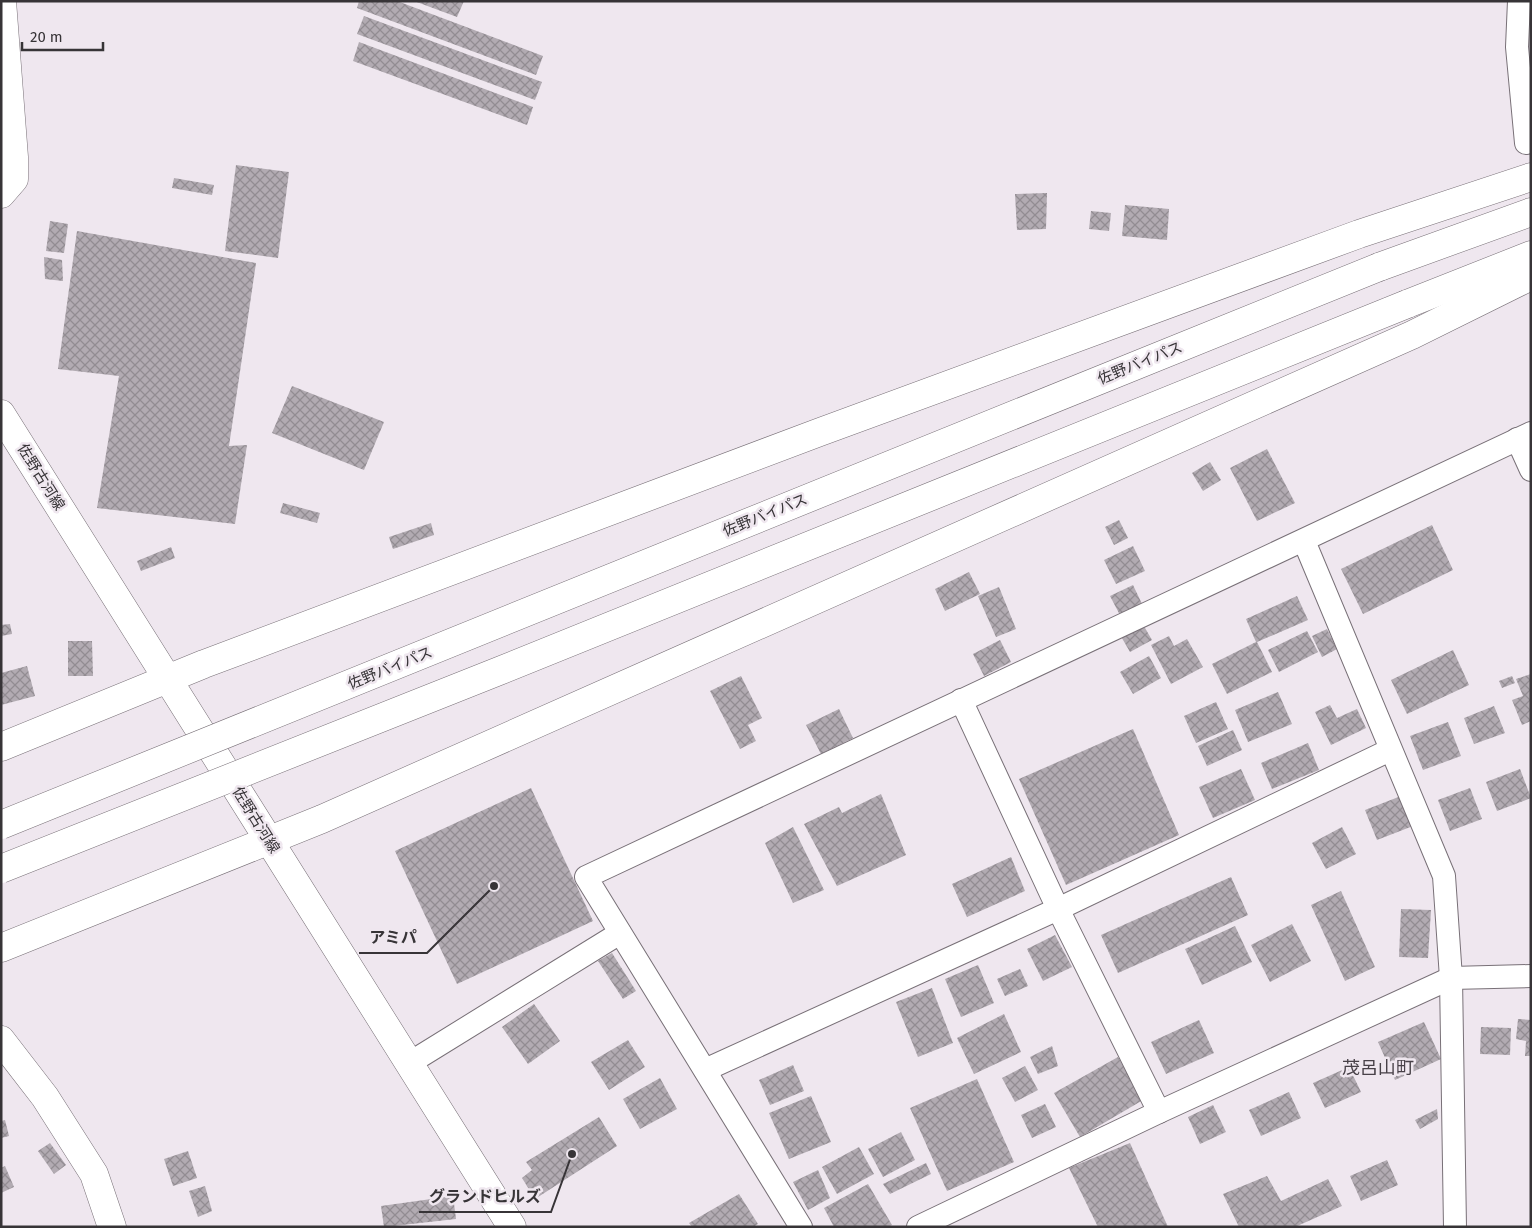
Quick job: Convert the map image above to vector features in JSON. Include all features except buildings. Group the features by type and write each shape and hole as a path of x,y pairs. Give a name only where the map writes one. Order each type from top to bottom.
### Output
{"main road":[{"path":"1,194 14,179 2,1"},
{"path":"1,747 167,678 820,432 1340,241 1531,178"},
{"name":"佐野バイパス","path":"1,825 1379,267 1531,212"},
{"path":"1,869 1531,255"},
{"path":"1,948 270,842 1412,335 1531,276"},
{"name":"佐野古河線","path":"1,414 512,1227"},
{"path":"1,1040 45,1097 94,1174 112,1227"}],"street":[{"path":"1519,1 1517,47 1526,143 1531,141"},
{"path":"801,1227 586,877 1524,436 1531,470"},
{"path":"1304,541 1444,876 1451,978 1455,1227"},
{"path":"960,700 1058,909 1158,1112"},
{"path":"705,1070 1058,909 1390,750"},
{"path":"408,1064 620,933"},
{"path":"918,1227 1158,1112 1451,978 1531,976"}],"place":[{"name":"アミパ","path":"494,886"},
{"name":"グランドヒルズ","path":"572,1154"}],"district":[{"name":"茂呂山町","path":"1378,1068"}]}
